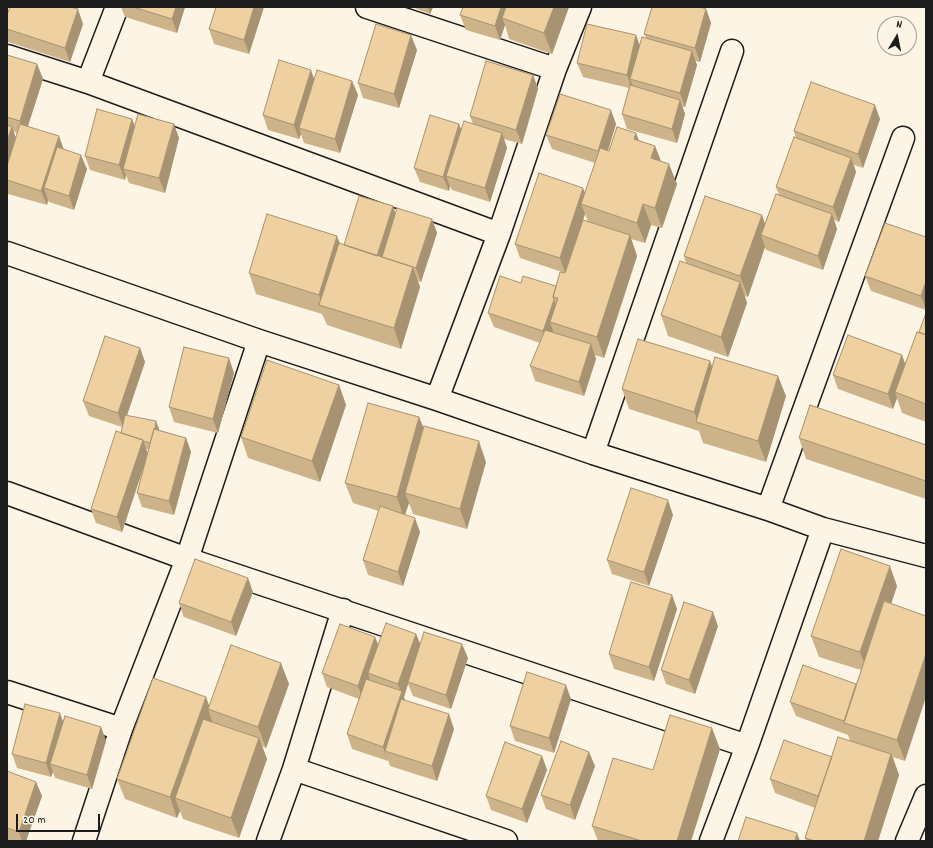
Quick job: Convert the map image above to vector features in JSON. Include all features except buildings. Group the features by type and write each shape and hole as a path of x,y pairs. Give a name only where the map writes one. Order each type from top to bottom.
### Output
{"street":[{"path":"88,82 117,7"},
{"path":"367,7 555,69"},
{"path":"437,399 499,234 555,69 580,7"},
{"path":"593,453 732,51"},
{"path":"7,56 88,82 499,234"},
{"path":"768,509 903,138"},
{"path":"7,253 259,341 437,399 593,453 768,509 823,529 926,556"},
{"path":"84,841 121,729 187,559 259,341"},
{"path":"7,493 187,559 747,746"},
{"path":"710,841 747,746 823,529"},
{"path":"268,841 294,769 343,610"},
{"path":"7,692 121,729"},
{"path":"294,769 506,841"},
{"path":"907,841 926,796"}]}
